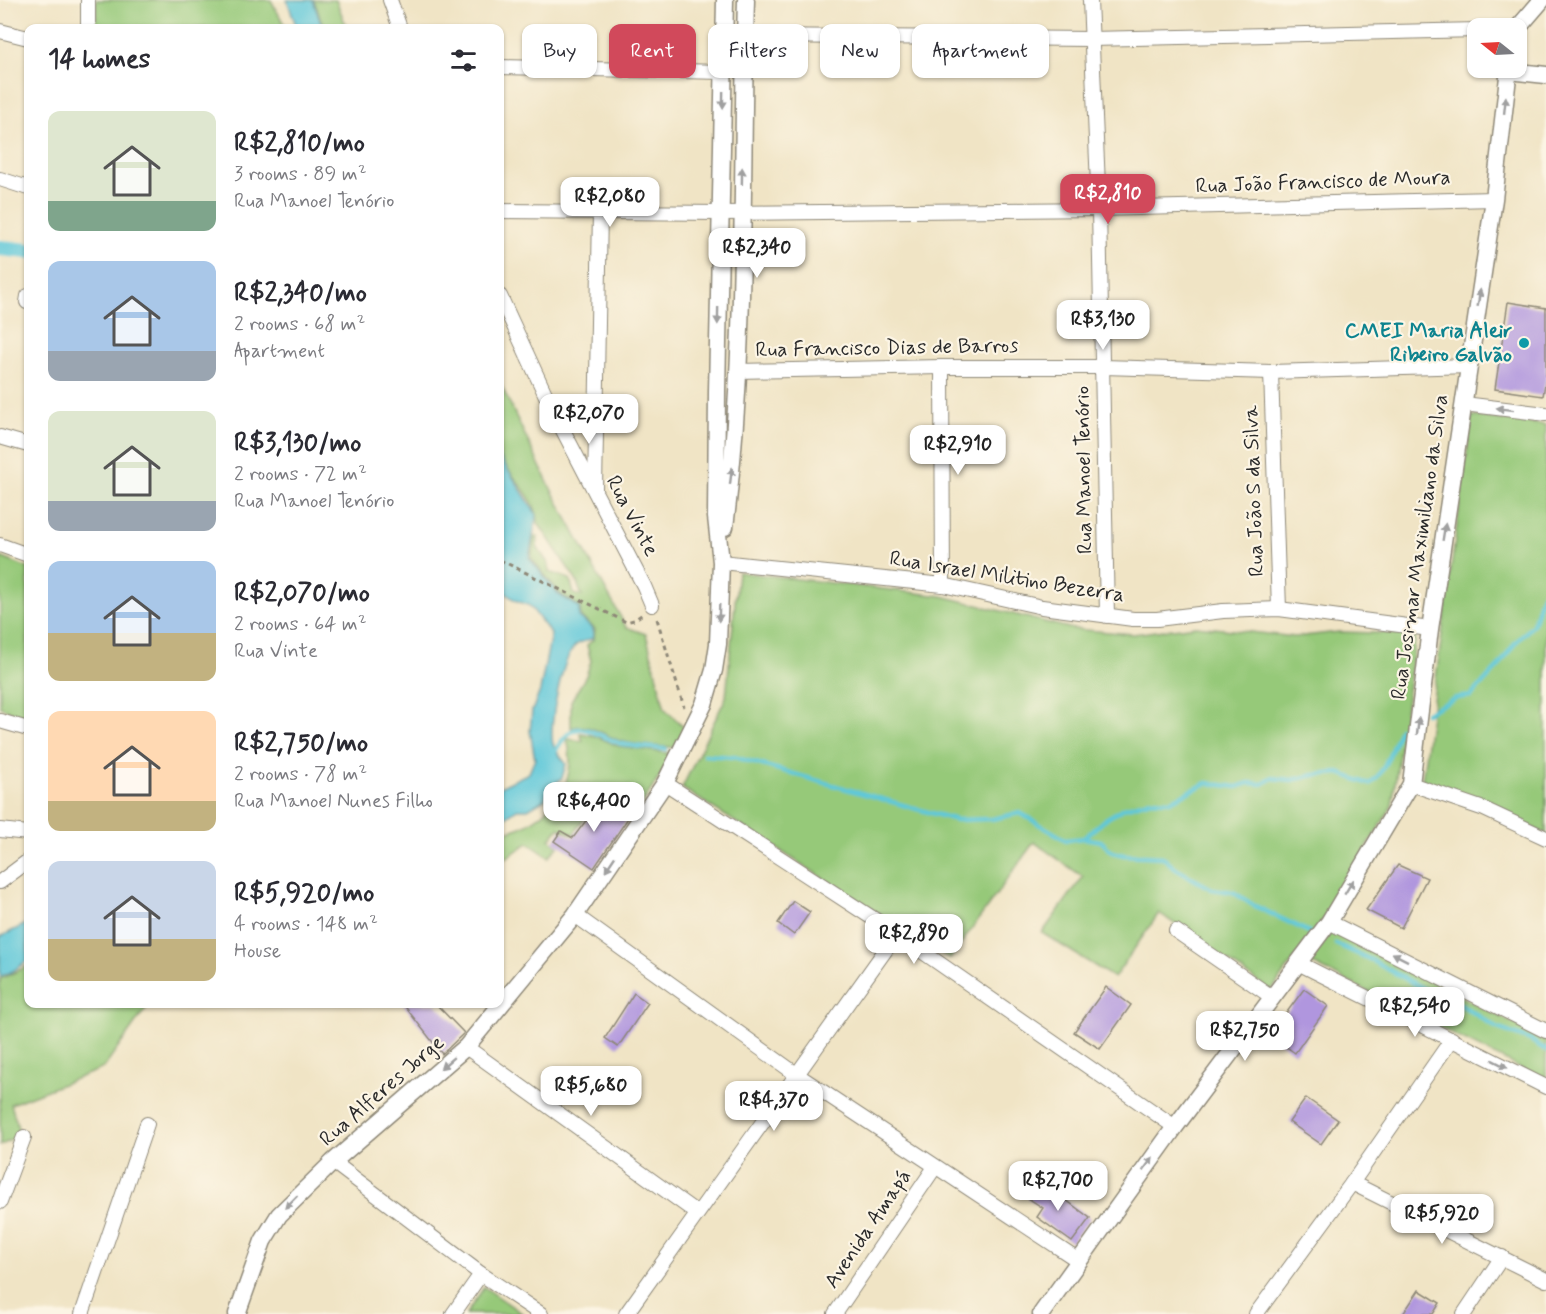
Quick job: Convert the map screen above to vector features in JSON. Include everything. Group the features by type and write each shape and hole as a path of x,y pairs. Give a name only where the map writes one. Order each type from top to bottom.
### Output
{"street":[{"path":"88,0 88,24"},
{"path":"390,0 399,24"},
{"path":"725,0 725,24"},
{"path":"745,24 746,0"},
{"name":"Rua Manoel Tenório","path":"1090,0 1099,209 1107,616"},
{"path":"1527,19 1542,0"},
{"path":"808,37 1091,42 1467,30"},
{"path":"0,31 24,37"},
{"path":"504,67 708,72"},
{"path":"1527,72 1546,75"},
{"path":"721,558 716,518 724,78"},
{"path":"721,558 734,454 744,78"},
{"name":"Rua Josimar Maximiliano da Silva","path":"1411,784 1430,629 1494,199 1508,78"},
{"path":"0,179 24,187"},
{"name":"Rua João Francisco de Moura","path":"504,211 721,213 1099,209 1494,199"},
{"path":"595,491 600,212"},
{"name":"Rua Vinte","path":"504,305 553,411 652,605"},
{"name":"Rua Francisco Dias de Barros","path":"738,371 1103,367 1271,372 1469,366"},
{"path":"942,368 943,585"},
{"name":"Rua João S da Silva","path":"1271,372 1279,609"},
{"path":"1464,404 1546,414"},
{"path":"0,437 24,444"},
{"path":"0,545 24,554"},
{"name":"Rua Israel Militino Bezerra","path":"721,558 943,585 1042,607 1133,619 1157,619 1223,611 1279,609 1430,629"},
{"name":"Rua Alferes Jorge","path":"504,1001 575,915 665,783 692,731 704,704 714,670 718,644 721,558"},
{"path":"0,721 24,728"},
{"path":"665,783 897,934 1175,1127"},
{"path":"1041,1314 1175,1127 1329,922 1411,784 1484,809 1546,838"},
{"path":"0,830 24,833"},
{"path":"0,882 24,864"},
{"path":"575,915 796,1074 1079,1261"},
{"path":"1329,922 1546,1030"},
{"path":"1176,931 1272,997"},
{"path":"627,1314 897,934"},
{"path":"1298,963 1546,1087"},
{"name":"Rua Alferes Jorge","path":"237,1314 263,1241 279,1215 333,1162 466,1047 498,1008"},
{"path":"1256,1314 1352,1183 1452,1039"},
{"path":"466,1047 697,1213"},
{"path":"82,1314 147,1124"},
{"path":"0,1202 24,1137"},
{"path":"333,1162 480,1274 541,1314"},
{"name":"Avenida Amapá","path":"835,1314 935,1167"},
{"path":"1352,1183 1546,1280"},
{"path":"1464,1314 1502,1257"},
{"path":"453,1314 480,1274"}],"path":[{"path":"504,562 626,622"},
{"path":"652,605 692,731"}],"green space":[{"path":"96,0 271,0 284,24 96,24"},
{"path":"314,0 336,0 345,24 326,24 321,20"},
{"path":"504,391 549,485 626,627 646,634 665,709 687,730 678,748 628,743 591,728 571,728 571,701 586,676 591,661 587,645 594,639 595,629 581,617 580,607 560,594 531,558 534,536 538,537 537,547 548,563 549,572 570,579 574,594 582,596 576,580 538,523 534,506 505,466"},
{"path":"1472,416 1546,425 1546,834 1422,780"},
{"path":"0,557 24,566 24,716 0,707"},
{"path":"738,572 942,596 1073,629 1133,634 1196,626 1295,637 1339,632 1416,634 1392,806 1324,919 1271,991 1159,913 1114,978 1042,933 1083,877 1034,842 950,959 682,788 726,697"},
{"path":"580,733 596,736 618,746 674,754 635,815 593,793 580,809 587,814 573,835 559,828 550,839 558,846 549,857 528,843 504,859 504,834 534,820 545,812 562,792 570,767 567,739 583,741"},
{"path":"1331,930 1546,1040 1546,1081 1309,962"},
{"path":"24,968 24,1008 146,1008 104,1068 11,1104 20,1135 0,1146 0,979"},
{"path":"484,1287 523,1314 466,1314"}],"water":[{"path":"287,0 313,0 320,21 324,24 296,24"},
{"path":"504,463 537,515 529,558 559,595 579,607 579,617 593,629 593,638 576,645 571,652 557,693 552,735 554,747 566,764 562,778 548,790 545,799 528,809 517,809 504,818 504,785 529,773 535,759 530,731 532,711 540,691 551,634 530,606 515,600 504,592"},
{"path":"24,925 24,963 0,977 0,937"}],"building":[{"name":"CMEI Maria Aleir Ribeiro Galvão","path":"1508,302 1546,308 1546,378 1543,396 1495,389"},
{"path":"594,796 628,818 594,868 554,841 561,831 573,838 591,814 583,809"},
{"path":"1398,865 1427,878 1401,928 1366,910"},
{"path":"793,901 810,912 794,935 778,923"},
{"path":"1106,987 1131,1005 1100,1049 1074,1032"},
{"path":"1304,989 1328,1006 1295,1053 1270,1035"},
{"path":"634,993 648,1003 618,1047 605,1038"},
{"path":"406,1008 440,1008 464,1033 442,1054"},
{"path":"1306,1098 1338,1120 1321,1144 1289,1122"},
{"path":"1039,1180 1090,1218 1072,1242 1037,1217 1043,1208 1028,1198"},
{"path":"1419,1290 1440,1303 1433,1314 1403,1314"}],"waterway":[{"path":"0,248 24,251"},
{"path":"1426,713 1456,698 1471,696 1533,625 1542,594 1546,591"},
{"path":"553,755 568,734 582,729 619,743 666,749"},
{"path":"1084,838 1104,820 1124,808 1151,800 1170,801 1207,783 1237,787 1249,783 1263,784 1272,778 1292,780 1339,773 1369,784 1383,768 1400,729"},
{"path":"704,755 734,757 956,820 992,819 1020,813 1066,840 1084,838 1101,841 1112,852 1124,855 1163,857 1176,869 1212,889 1233,892 1253,905 1309,932"},
{"path":"1336,944 1426,990 1446,995 1497,1028 1530,1040 1546,1050"}],"place":[{"name":"CMEI Maria Aleir Ribeiro Galvão","path":"1524,343"}]}
